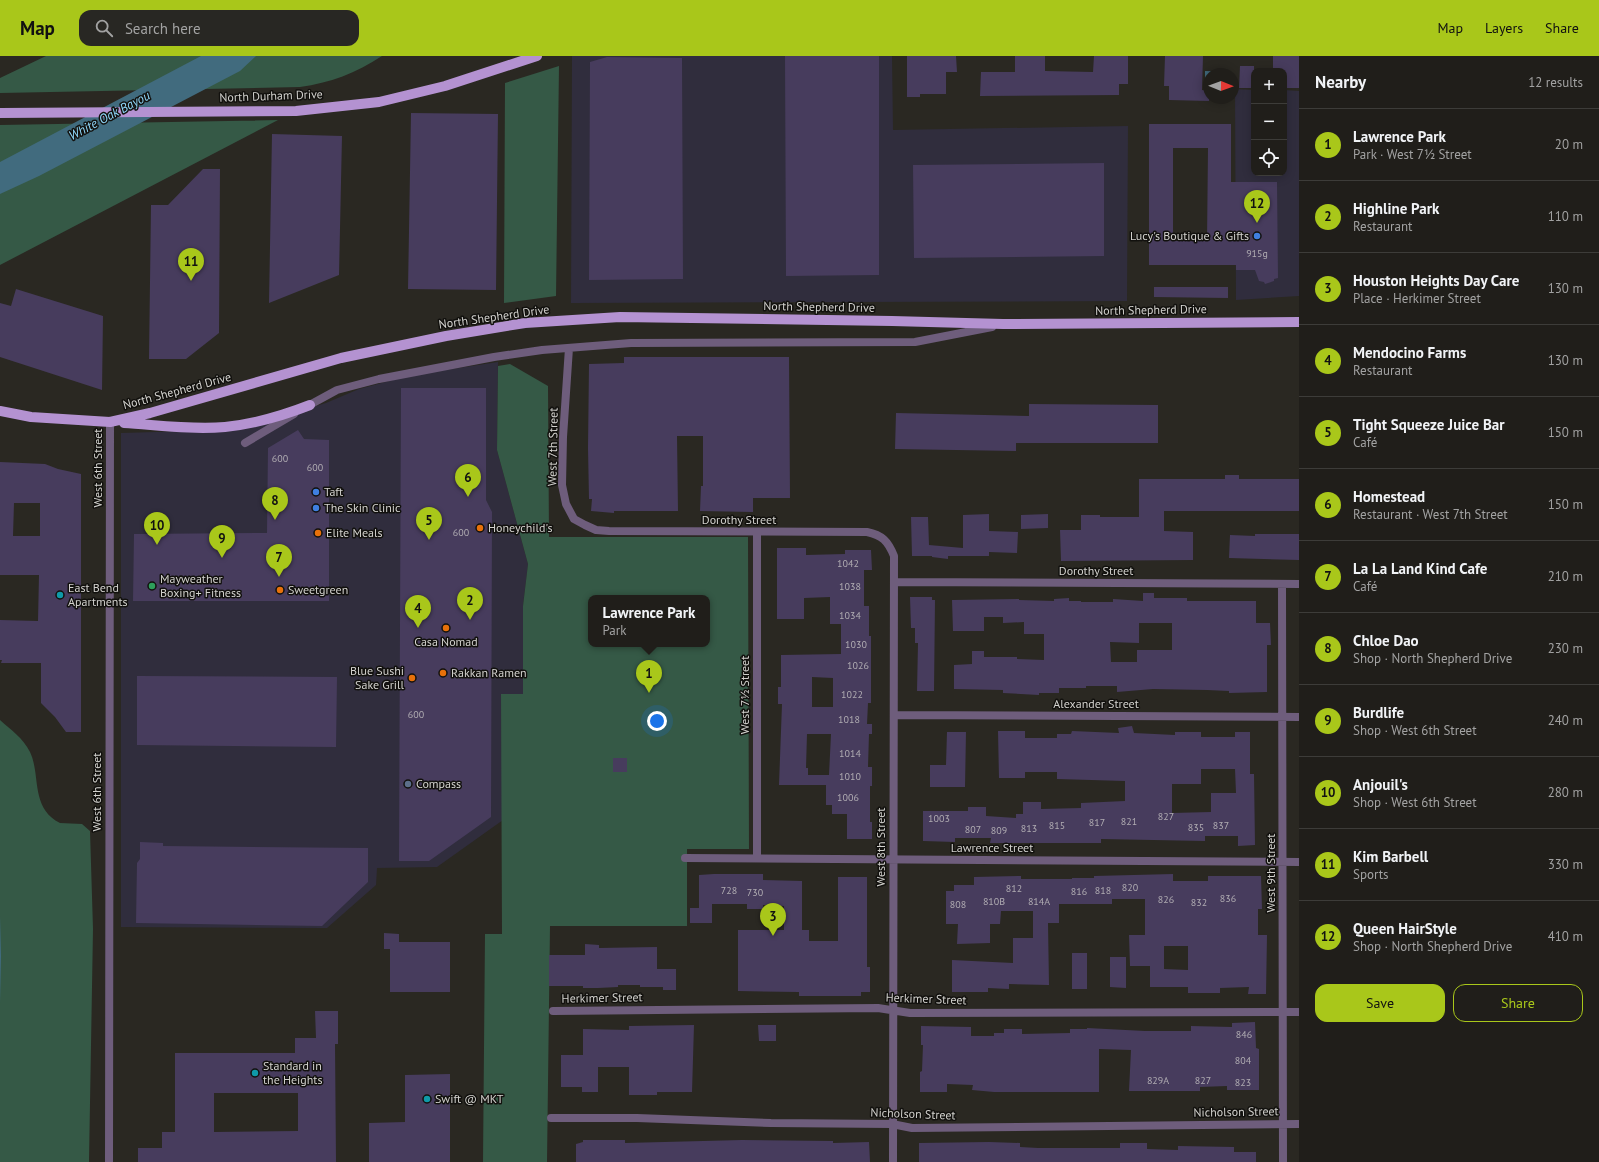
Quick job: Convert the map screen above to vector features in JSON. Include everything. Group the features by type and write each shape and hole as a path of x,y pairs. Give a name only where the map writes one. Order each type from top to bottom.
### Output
{"main road":[{"name":"North Durham Drive","path":"0,113 296,111 379,102 445,86 537,56"},
{"name":"North Shepherd Drive","path":"0,410 31,417 110,422 150,413 341,358 446,336 525,323 620,317 1003,324 1299,322"},
{"path":"110,422 224,427 253,423 285,415 310,405"}],"street":[{"name":"North Shepherd Drive","path":"245,443 337,390 379,379 494,357 542,350 631,343 915,342 1003,324"},
{"name":"West 7th Street","path":"569,348 563,437 562,485 566,504 574,519 596,530"},
{"name":"West 6th Street","path":"109,1162 110,422"},
{"name":"Dorothy Street","path":"596,530 866,532 881,536"},
{"name":"West 7½ Street","path":"757,532 757,858"},
{"name":"West 8th Street","path":"881,536 890,546 894,556 892,860 893,1162"},
{"name":"Dorothy Street","path":"894,582 1299,584"},
{"name":"West 9th Street","path":"1282,584 1283,1162"},
{"name":"Alexander Street","path":"894,715 1299,716"},
{"name":"Lawrence Street","path":"685,858 1299,862"},
{"name":"Herkimer Street","path":"553,1011 846,1008 892,1010 910,1013 1299,1012"},
{"name":"Nicholson Street","path":"551,1118 637,1118 771,1123 892,1124 912,1128 1299,1124"}],"shaded area":[{"path":"572,56 892,56 893,130 1128,126 1127,301 571,303"},
{"path":"1239,89 1251,90 1251,176 1287,176 1287,90 1299,91 1299,296 1236,300 1235,104 1239,104"},
{"path":"498,362 497,450 528,564 523,606 523,694 501,694 503,820 437,867 377,868 376,885 327,928 121,927 121,433 225,430 286,415 326,403 359,389 412,375"}],"green space":[{"path":"46,56 382,56 353,72 332,80 300,87 0,93 0,78"},
{"path":"559,66 556,296 504,303 505,83"},
{"path":"278,120 0,265 0,125"},
{"path":"510,364 548,386 549,537 748,537 749,849 687,849 687,926 550,926 547,1162 483,1162 485,934 502,934 501,694 523,694 523,606 528,564 497,450 498,366"},
{"path":"0,720 20,738 30,752 40,800 44,809 51,817 60,823 82,824 90,831 93,929 89,1162 0,1162"}],"water":[{"name":"White Oak Bayou","path":"201,56 256,56 240,71 39,176 0,194 0,162"},
{"path":"0,916 1,956 0,1003"}],"building":[{"path":"785,56 879,56 879,275 786,276"},
{"path":"907,56 956,56 957,72 946,72 946,94 920,94 920,97 907,97"},
{"path":"1015,56 1045,56 1045,71 1093,72 1094,56 1128,56 1128,84 1119,84 1119,95 980,96 981,72 1015,72"},
{"path":"1165,56 1203,56 1203,101 1169,100 1169,86 1164,86"},
{"path":"1273,56 1299,56 1299,88 1287,88 1287,68 1273,68"},
{"path":"607,57 682,58 683,279 589,280 590,62"},
{"path":"1240,66 1254,66 1254,68 1251,68 1251,88 1239,88"},
{"path":"411,113 498,114 496,290 408,289"},
{"path":"1149,124 1231,124 1231,182 1277,182 1278,278 1265,284 1264,282 1259,281 1255,270 1236,270 1236,265 1149,265","holes":["1173,148 1208,148 1207,241 1173,241"]},
{"path":"272,134 342,136 339,275 269,303"},
{"path":"1104,163 1104,256 914,258 913,165"},
{"path":"203,169 220,169 219,333 186,359 149,359 151,205 168,205"},
{"path":"1154,287 1228,287 1228,298 1154,297"},
{"path":"16,289 103,316 102,390 0,357 0,303 11,306"},
{"path":"624,357 789,357 790,498 753,498 753,512 700,511 701,486 703,486 703,436 677,436 678,511 614,511 614,513 591,511 592,499 589,499 588,448 589,364 624,363"},
{"path":"401,388 486,388 486,500 492,512 491,817 429,861 399,861"},
{"path":"1029,404 1158,405 1158,443 1016,443 1016,451 895,449 896,413 1029,416"},
{"path":"298,430 304,439 329,440 329,601 133,601 134,534 267,533 268,448"},
{"name":"East Bend Apartments","path":"0,462 45,464 58,469 81,474 81,732 66,732 55,717 41,703 41,663 1,663 0,620 38,621 39,575 0,575","holes":["14,503 40,503 40,536 13,536"]},
{"path":"1225,475 1239,475 1239,479 1299,479 1299,511 1164,511 1164,531 1193,532 1193,560 1061,561 1060,530 1081,530 1081,515 1100,515 1100,517 1139,517 1139,479 1225,479"},
{"path":"989,514 989,531 1018,532 1017,553 989,552 989,556 948,556 948,559 932,556 912,556 911,517 928,517 929,545 963,548 963,515"},
{"path":"1048,514 1048,528 1021,529 1021,515"},
{"path":"1255,534 1299,534 1299,560 1229,558 1230,535 1255,536"},
{"path":"777,548 806,548 806,555 845,554 845,550 871,550 872,570 864,570 864,606 869,606 869,636 871,636 871,703 868,703 867,724 872,724 872,734 869,734 868,767 872,767 872,786 870,786 870,822 872,822 872,839 847,839 847,814 832,814 832,805 826,805 826,785 779,785 782,704 778,704 778,687 781,687 781,655 841,654 841,624 830,624 830,597 804,598 804,619 777,619","holes":["812,677 833,678 833,707 812,707","807,734 831,734 829,775 808,775 808,768 806,768"]},
{"path":"1143,593 1154,593 1154,598 1187,598 1187,601 1256,601 1256,623 1270,623 1271,645 1267,645 1267,692 1229,693 1229,691 1153,689 1117,692 1117,686 1086,686 1086,688 1059,688 1059,693 1039,693 1039,695 1003,693 1003,690 954,689 954,665 972,664 972,651 984,651 984,657 1017,657 1017,659 1044,660 1044,634 1024,634 1024,622 1003,623 1003,617 984,617 984,631 953,631 952,600 1019,599 1054,601 1054,599 1069,598 1069,601 1081,602 1113,602 1113,599 1143,601","holes":["1139,623 1172,623 1172,650 1137,650 1137,662 1111,662 1110,642 1139,643"]},
{"path":"910,597 932,597 932,600 935,600 934,691 917,691 918,643 915,643 915,628 911,628"},
{"path":"137,676 337,677 336,747 137,745"},
{"path":"1132,726 1134,733 1175,735 1175,732 1201,732 1201,737 1235,737 1235,732 1250,732 1250,774 1254,774 1255,845 1238,846 1238,836 1205,836 1205,841 1101,839 1101,843 990,843 991,838 955,838 955,842 923,841 923,811 968,811 968,807 986,807 986,816 1016,818 1016,814 1023,814 1023,802 1041,802 1041,809 1081,808 1081,803 1125,801 1125,781 1057,779 1057,772 1025,772 1025,778 999,778 998,731 1025,731 1025,738 1057,738 1057,734 1071,734 1072,731 1119,733 1118,728","holes":["1201,769 1235,769 1236,793 1211,793 1211,812 1172,813 1172,784 1201,784"]},
{"path":"947,732 966,732 965,787 930,787 930,765 946,765"},
{"path":"613,758 627,758 627,772 613,772"},
{"path":"140,842 163,843 163,846 368,848 368,882 322,926 136,923 137,863 140,859"},
{"path":"763,874 763,880 802,881 802,930 809,930 809,941 838,941 838,877 867,877 867,967 870,967 870,992 861,992 861,996 799,996 799,992 738,991 738,930 784,930 784,906 763,905 763,909 747,909 747,904 712,904 712,923 690,923 690,908 699,908 699,875"},
{"path":"1173,874 1173,881 1208,881 1208,876 1261,876 1262,909 1258,909 1258,935 1267,935 1266,994 1248,994 1249,987 1220,988 1220,993 1188,993 1188,987 1150,987 1150,966 1130,966 1129,935 1145,935 1145,899 1112,899 1112,904 1059,904 1059,923 1048,923 1049,985 1009,984 1009,989 988,988 988,992 952,992 952,960 1013,963 1013,938 1033,938 1033,911 1001,911 1000,924 990,924 990,943 957,944 958,924 946,924 946,891 954,891 954,885 974,885 974,877 1021,876 1021,879 1072,879 1094,878 1094,876","holes":["1164,946 1188,946 1188,970 1164,969"]},
{"path":"384,933 399,934 399,942 450,942 450,992 390,992 390,949 384,949"},
{"path":"585,944 599,945 599,948 657,947 657,969 676,969 676,990 663,990 663,987 640,987 640,985 618,985 618,987 598,988 583,988 583,986 549,986 549,955 585,955"},
{"path":"1072,953 1087,953 1087,989 1072,989"},
{"path":"1110,957 1126,957 1126,988 1110,987"},
{"name":"Standard in the Heights","path":"315,1011 338,1011 338,1044 335,1044 336,1162 138,1162 138,1148 162,1148 162,1132 175,1132 175,1053 295,1053 295,1038 316,1038","holes":["214,1093 298,1093 298,1131 214,1132"]},
{"path":"1255,1022 1256,1048 1259,1049 1259,1090 1227,1090 1227,1086 1200,1087 1200,1091 1129,1091 1131,1050 1099,1049 1099,1092 994,1092 972,1090 973,1085 947,1084 947,1092 920,1092 920,1072 922,1071 923,1045 921,1045 921,1026 971,1027 971,1036 994,1036 994,1033 1004,1033 1004,1029 1022,1029 1022,1034 1070,1033 1070,1029 1087,1028 1145,1031 1191,1031 1191,1026 1232,1027 1232,1023"},
{"path":"694,1025 692,1092 657,1092 657,1095 629,1095 629,1067 598,1067 598,1092 582,1092 582,1087 561,1087 561,1055 583,1055 583,1029 629,1030 629,1026"},
{"path":"758,1025 776,1025 776,1041 759,1041"},
{"name":"Swift @ MKT","path":"450,1074 450,1162 369,1162 369,1123 405,1122 405,1075"},
{"path":"583,1140 625,1140 625,1143 742,1140 833,1141 833,1143 869,1142 870,1162 576,1162 576,1144 583,1142"},
{"path":"919,1143 1020,1143 1020,1147 1038,1148 1120,1148 1120,1143 1147,1143 1147,1149 1178,1150 1178,1146 1234,1147 1234,1152 1256,1152 1256,1162 919,1162"}],"place":[{"name":"Queen HairStyle","path":"1257,223"},
{"name":"Lucy's Boutique & Gifts","path":"1257,236"},
{"name":"Kim Barbell","path":"191,281"},
{"name":"Taft","path":"316,492"},
{"name":"Homestead","path":"468,497"},
{"name":"The Skin Clinic","path":"316,508"},
{"name":"Chloe Dao","path":"275,520"},
{"name":"Honeychild's","path":"480,528"},
{"name":"Elite Meals","path":"318,533"},
{"name":"Tight Squeeze Juice Bar","path":"429,540"},
{"name":"Anjouil's","path":"157,545"},
{"name":"Burdlife","path":"222,558"},
{"name":"La La Land Kind Cafe","path":"279,577"},
{"name":"Mayweather Boxing+ Fitness","path":"152,586"},
{"name":"Sweetgreen","path":"280,590"},
{"name":"East Bend Apartments","path":"60,595"},
{"name":"Highline Park","path":"470,620"},
{"name":"Mendocino Farms","path":"418,628"},
{"name":"Casa Nomad","path":"446,628"},
{"name":"Rakkan Ramen","path":"443,673"},
{"name":"Blue Sushi Sake Grill","path":"412,678"},
{"name":"Lawrence Park","path":"649,693"},
{"name":"Compass","path":"408,784"},
{"name":"Houston Heights Day Care","path":"773,936"},
{"name":"Standard in the Heights","path":"255,1073"},
{"name":"Swift @ MKT","path":"427,1099"}]}
